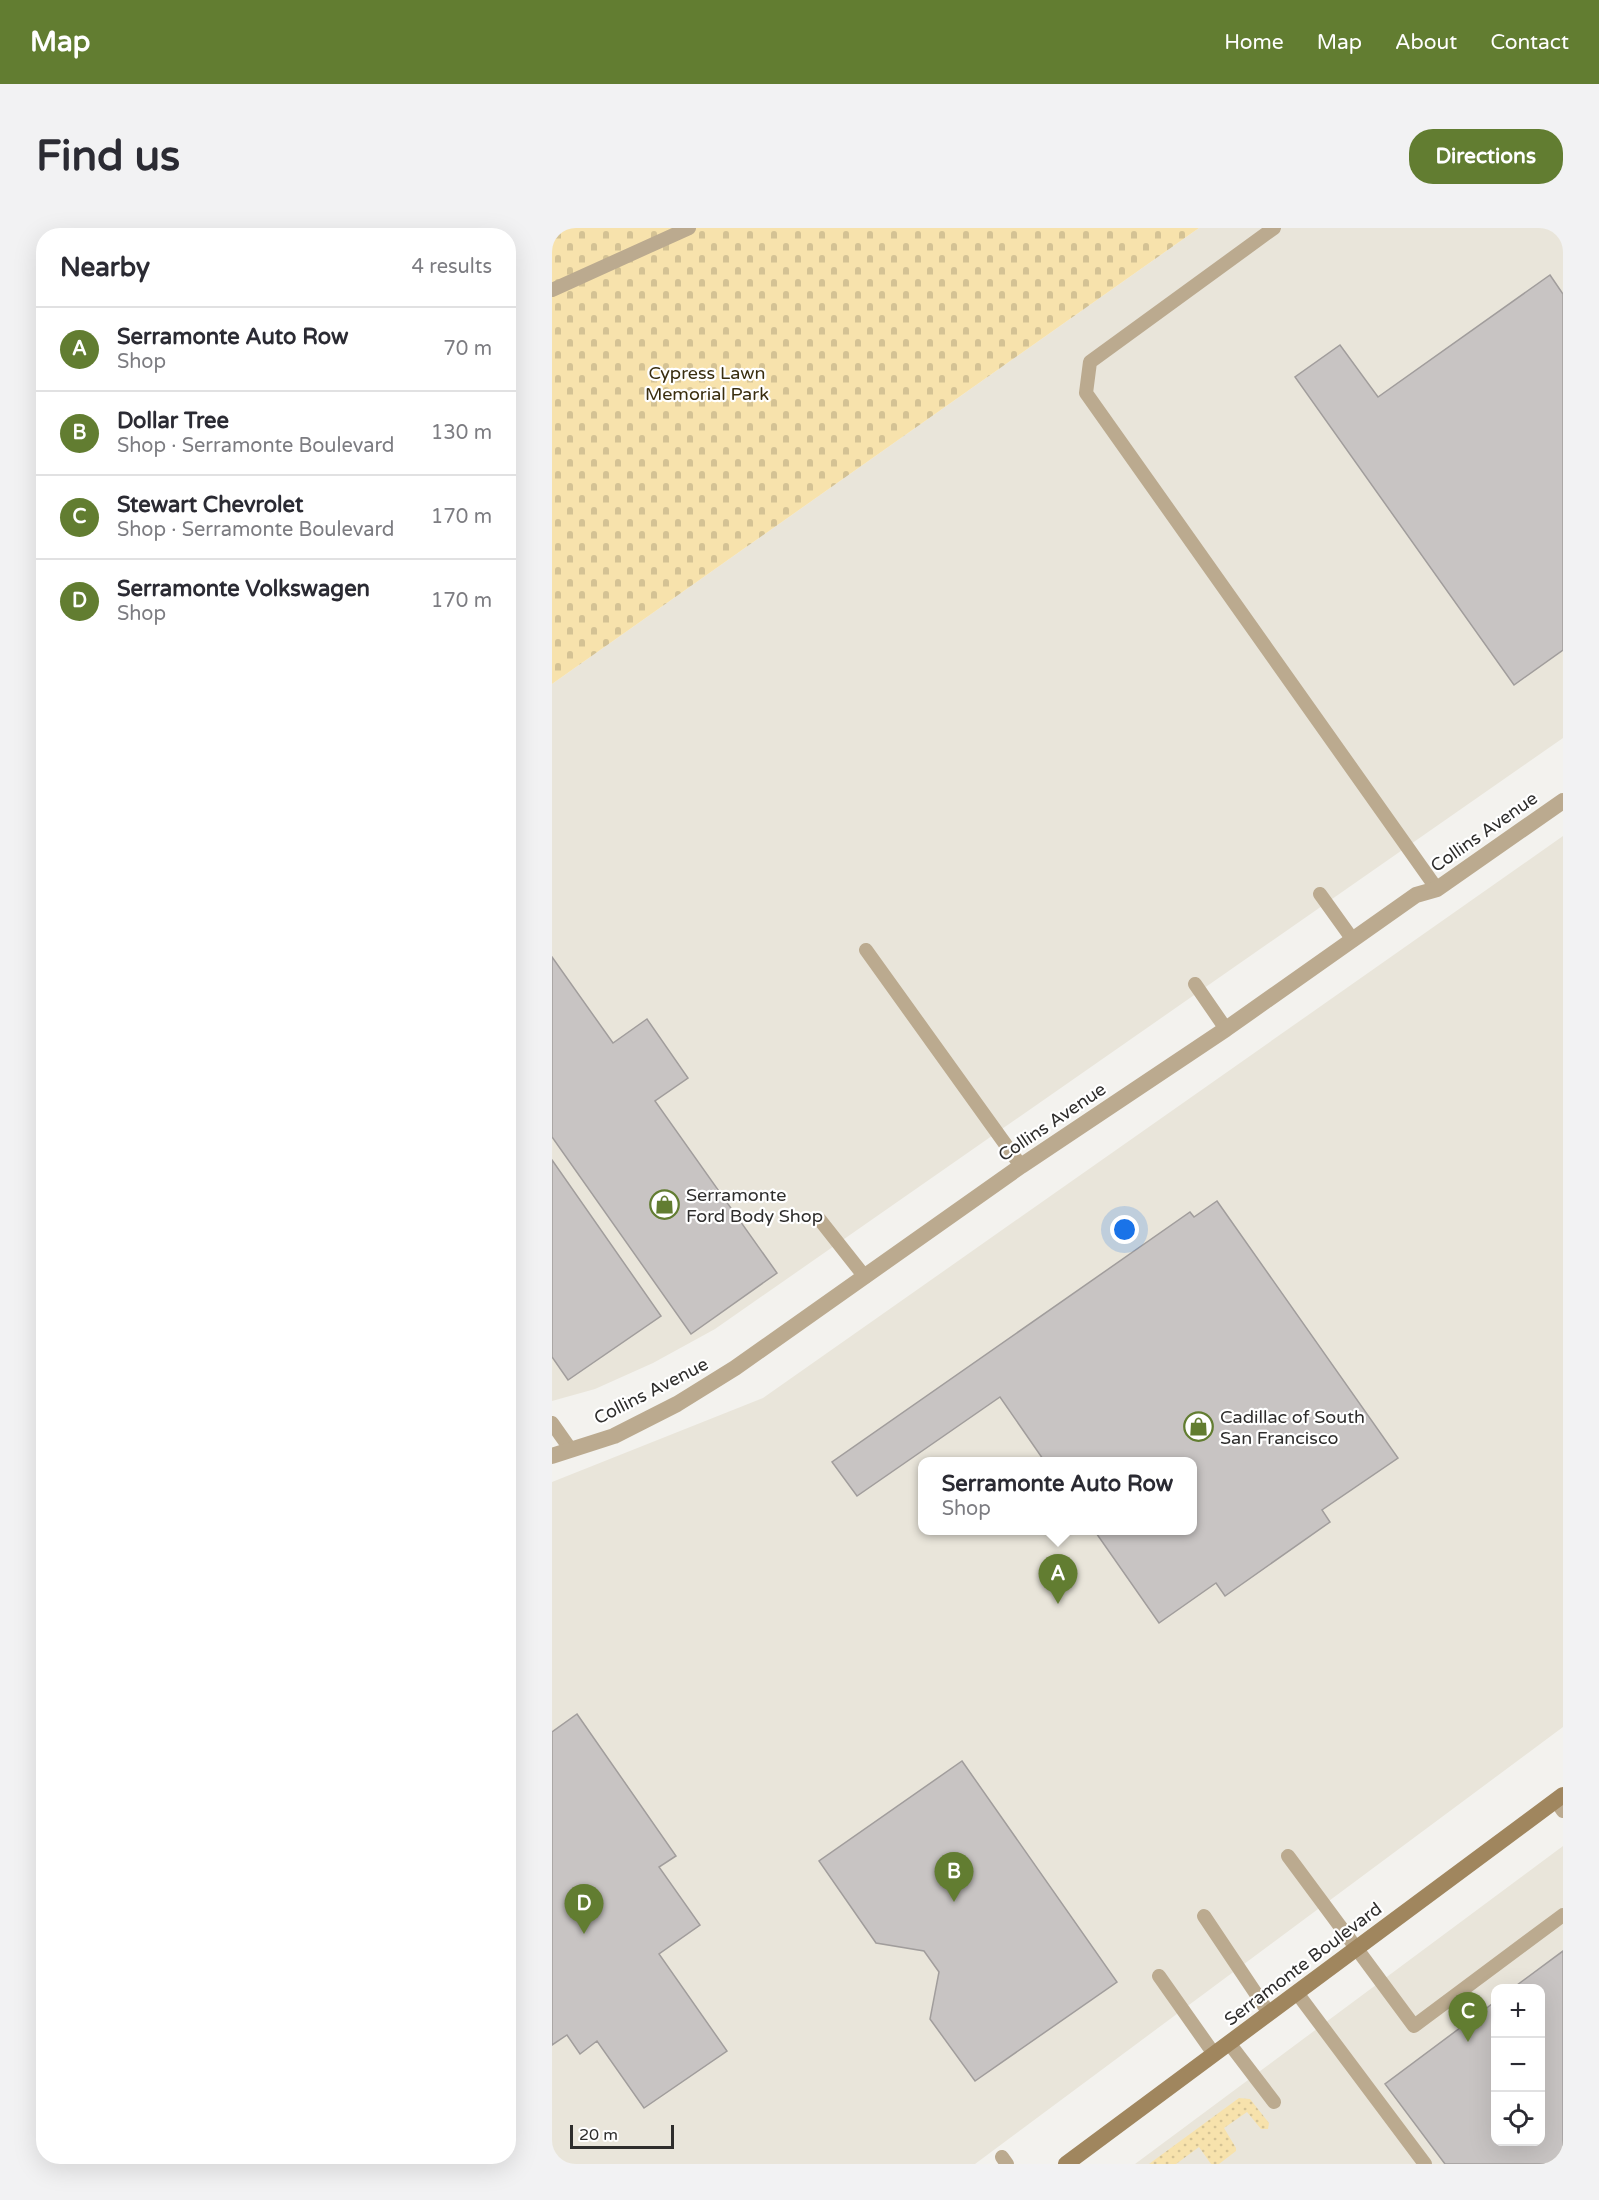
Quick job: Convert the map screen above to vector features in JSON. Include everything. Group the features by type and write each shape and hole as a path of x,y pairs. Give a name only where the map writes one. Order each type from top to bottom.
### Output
{"main road":[{"name":"Serramonte Boulevard","path":"1066,2164 1356,1948 1561,1802"}],"street":[{"name":"Collins Avenue","path":"552,1456 614,1436 677,1404 735,1368 1021,1166 1226,1029 1416,896 1437,889 1563,801"}],"lane":[{"path":"552,290 689,228"},
{"path":"1274,228 1090,362 1086,393 1437,889"},
{"path":"1320,894 1353,940"},
{"path":"866,950 1021,1166"},
{"path":"1195,984 1226,1029"},
{"path":"820,1220 865,1277"},
{"path":"552,1423 571,1450"},
{"path":"1288,1856 1414,2026 1563,1915"},
{"path":"1204,1916 1269,2013"},
{"path":"1159,1976 1214,2054"},
{"path":"1296,1993 1425,2164"},
{"path":"1229,2043 1274,2102"}],"shaded area":[{"path":"1199,228 1563,228 1563,738 715,1329 653,1363 595,1389 552,1401 552,684"},
{"path":"1563,836 1563,1727 975,2164 552,2164 552,1482 763,1398"},
{"path":"1563,1846 1563,2164 1135,2164"}],"green space":[{"name":"Cypress Lawn Memorial Park","path":"552,228 1199,228 552,684"},
{"path":"1239,2098 1250,2099 1269,2123 1268,2129 1261,2129 1247,2112 1224,2128 1236,2151 1219,2164 1211,2164 1199,2147 1176,2164 1149,2164"}],"building":[{"path":"1550,275 1563,294 1563,650 1514,685 1295,377 1340,345 1378,397"},
{"name":"Serramonte Ford Body Shop","path":"552,957 613,1043 647,1019 688,1078 655,1101 777,1273 691,1334 552,1137"},
{"path":"552,1160 661,1316 568,1380 552,1357"},
{"name":"Cadillac of South San Francisco","path":"1217,1201 1398,1458 1322,1510 1330,1522 1225,1596 1216,1583 1159,1623 1097,1535 1197,1535 1197,1457 1042,1457 1000,1397 857,1496 832,1462 1190,1212 1194,1217"},
{"path":"577,1714 676,1856 659,1867 700,1925 659,1954 727,2051 644,2108 597,2041 580,2054 567,2035 552,2045 552,1732"},
{"path":"962,1761 1117,1982 975,2081 930,2019 939,1972 924,1951 876,1943 819,1861"},
{"path":"1563,1951 1563,2164 1445,2164 1385,2084 1491,2005 1491,2146 1545,2146 1545,1984 1518,1984"}],"place":[{"name":"Serramonte Ford Body Shop","path":"665,1205"},
{"name":"Cadillac of South San Francisco","path":"1199,1427"},
{"name":"Serramonte Auto Row","path":"1058,1604"},
{"name":"Dollar Tree","path":"954,1902"},
{"name":"Serramonte Volkswagen","path":"584,1934"},
{"name":"Stewart Chevrolet","path":"1468,2042"}]}
